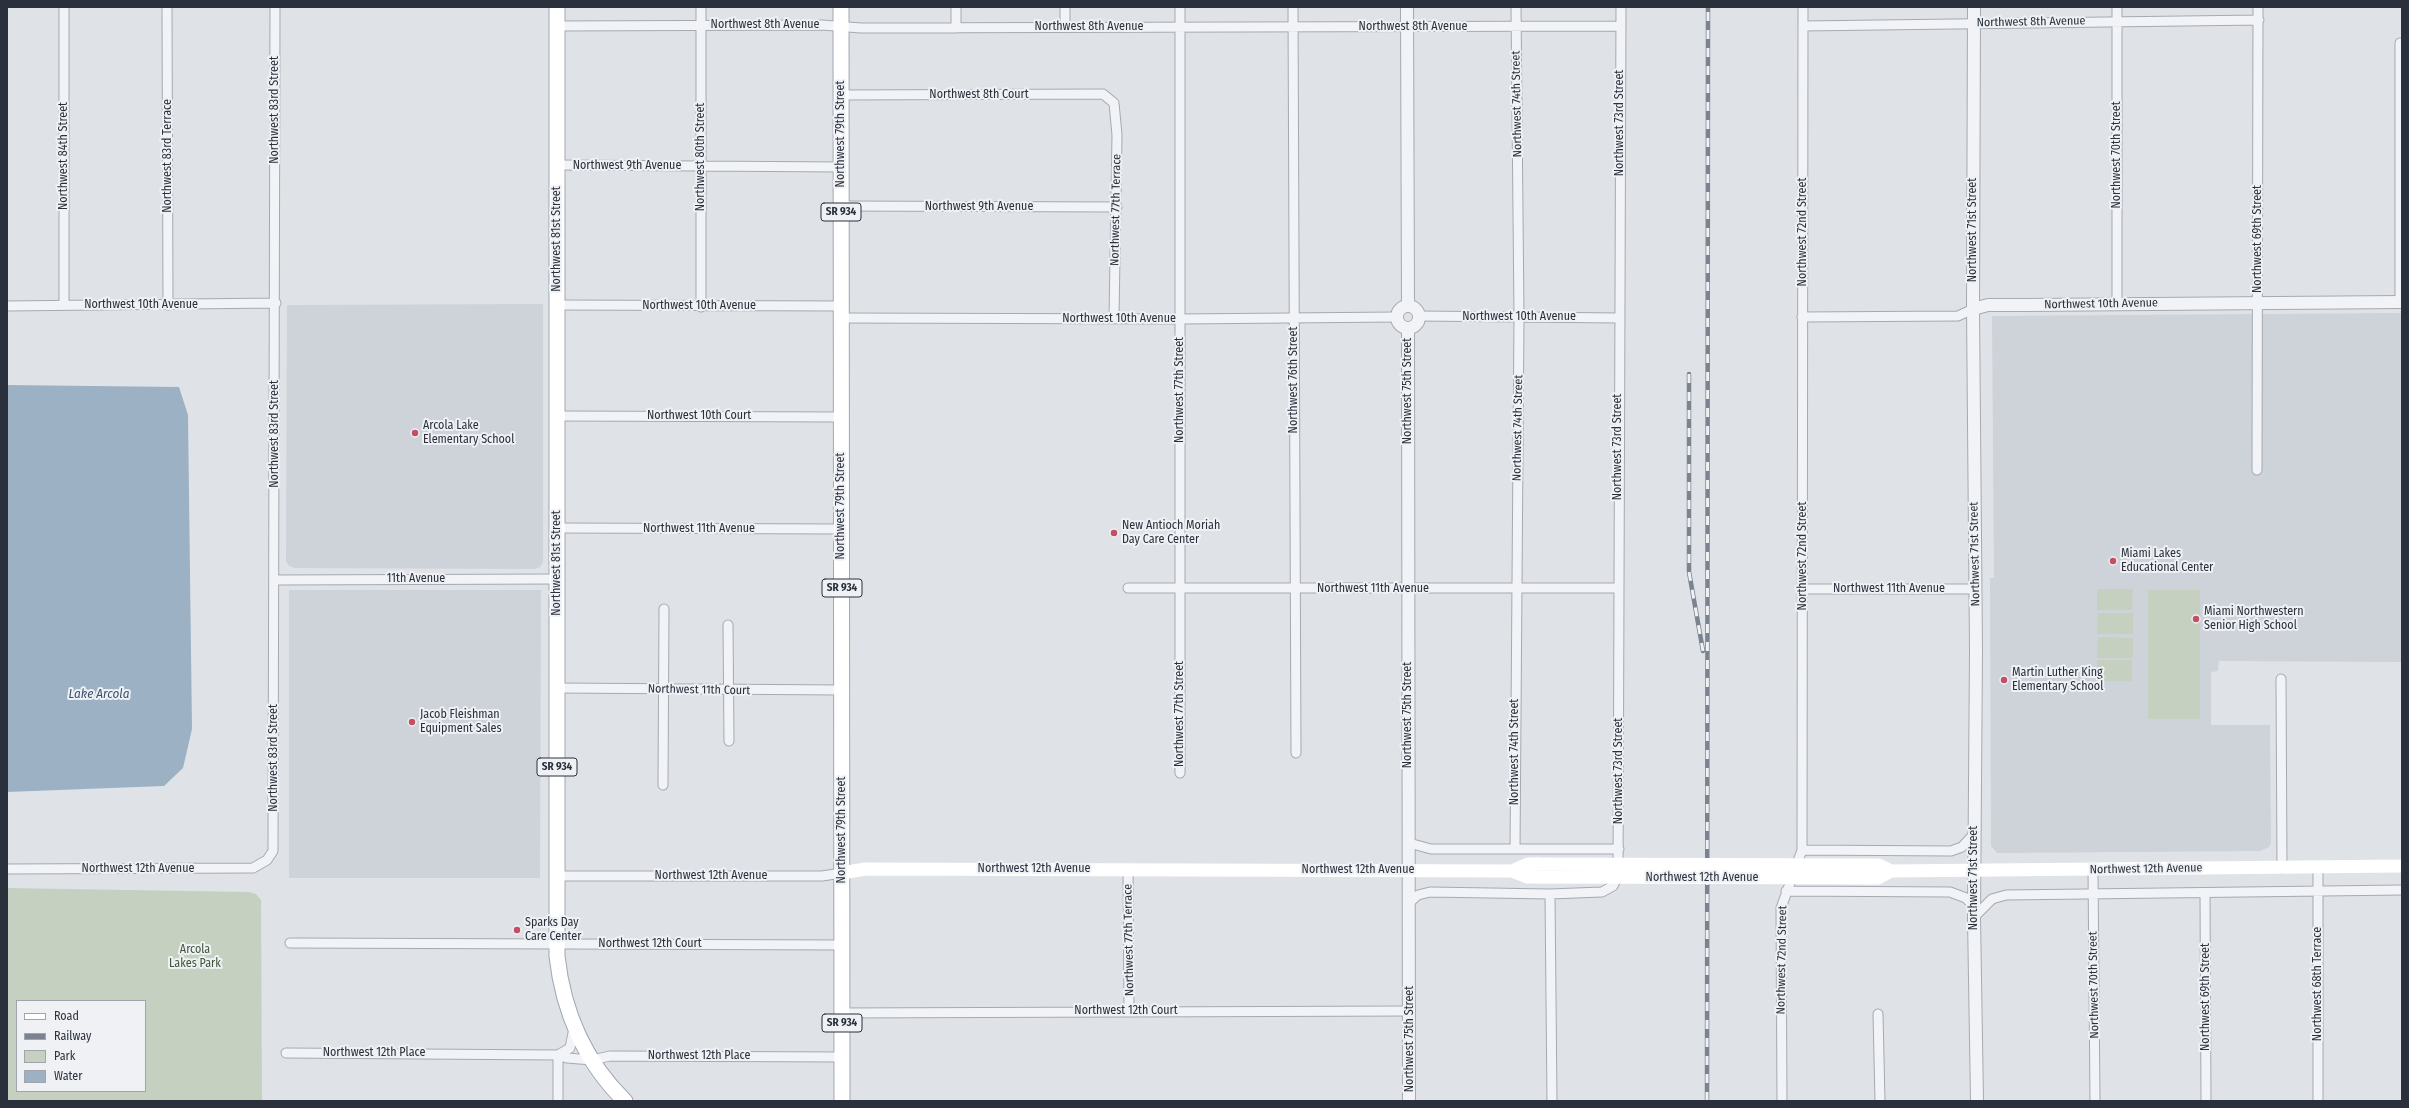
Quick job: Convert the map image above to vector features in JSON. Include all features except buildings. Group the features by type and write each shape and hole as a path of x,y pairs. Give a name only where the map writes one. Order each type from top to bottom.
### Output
{"main road":[{"name":"Northwest 81st Street","path":"557,7 557,944 560,979 574,1028 604,1078 625,1101"},
{"name":"Northwest 79th Street","path":"841,7 842,1101"},
{"name":"Northwest 12th Avenue","path":"842,873 865,869 1512,870 1528,864 1879,865 1891,871 2402,866"},
{"name":"Northwest 12th Avenue","path":"1512,870 1527,877 1869,878 1878,878 1891,871"}],"street":[{"name":"Northwest 84th Street","path":"64,7 64,305"},
{"name":"Northwest 83rd Terrace","path":"168,7 168,305"},
{"name":"Northwest 83rd Street","path":"267,860 273,851 276,303 275,7"},
{"name":"Northwest 80th Street","path":"701,7 701,306"},
{"path":"956,7 956,28"},
{"path":"1065,7 1065,27"},
{"name":"Northwest 77th Street","path":"1180,7 1180,773"},
{"name":"Northwest 76th Street","path":"1293,7 1294,589 1296,752"},
{"path":"1407,7 1408,306"},
{"name":"Northwest 74th Street","path":"1515,849 1519,317 1516,7"},
{"name":"Northwest 73rd Street","path":"1550,894 1602,892 1613,886 1618,875 1621,7"},
{"name":"Northwest 72nd Street","path":"1782,1101 1781,916 1786,892 1797,867 1802,850 1803,7"},
{"name":"Northwest 71st Street","path":"1974,7 1973,309 1976,589 1974,912 1977,1101"},
{"name":"Northwest 70th Street","path":"2117,7 2117,304"},
{"name":"Northwest 69th Street","path":"2256,470 2258,7"},
{"name":"Northwest 8th Avenue","path":"1803,26 2259,20"},
{"name":"Northwest 8th Avenue","path":"557,26 701,24 841,26 861,28 1621,26"},
{"path":"2400,43 2401,302"},
{"name":"Northwest 8th Court","path":"841,95 1103,94 1114,103"},
{"name":"Northwest 77th Terrace","path":"1114,103 1117,135 1114,318"},
{"name":"Northwest 9th Avenue","path":"557,165 841,168"},
{"name":"Northwest 9th Avenue","path":"841,206 1117,207"},
{"name":"Northwest 10th Avenue","path":"1802,317 1958,316 1973,309 1988,305 2401,302"},
{"name":"Northwest 10th Avenue","path":"7,306 276,303"},
{"name":"Northwest 10th Avenue","path":"557,305 701,306 841,312 1180,319 1396,317"},
{"path":"1408,306 1416,309 1419,316 1416,325 1408,328 1401,326 1396,317 1398,310 1408,306"},
{"name":"Northwest 10th Avenue","path":"1419,316 1619,318"},
{"name":"Northwest 75th Street","path":"1408,328 1410,1101"},
{"name":"Northwest 10th Court","path":"557,416 841,418"},
{"name":"Northwest 11th Avenue","path":"557,528 841,529"},
{"name":"11th Avenue","path":"275,580 557,579"},
{"name":"Northwest 11th Avenue","path":"1128,588 1618,588"},
{"name":"Northwest 11th Avenue","path":"1802,589 1976,589"},
{"path":"663,785 664,609"},
{"path":"728,625 729,740"},
{"path":"2281,678 2282,868"},
{"name":"Northwest 11th Court","path":"557,688 729,691 842,690"},
{"path":"1802,850 1951,850 1962,847 1974,834"},
{"name":"Northwest 12th Avenue","path":"1409,843 1431,849 1619,849"},
{"name":"Northwest 12th Avenue","path":"7,869 253,868 267,860"},
{"name":"Northwest 68th Terrace","path":"2318,867 2318,1101"},
{"name":"Northwest 77th Terrace","path":"1128,870 1129,1011"},
{"name":"Northwest 70th Street","path":"2093,870 2095,1101"},
{"name":"Northwest 12th Avenue","path":"556,876 822,876 842,873"},
{"name":"Northwest 12th Avenue","path":"1974,912 1997,896 2402,890"},
{"path":"1409,904 1418,895 1430,892 1550,894 1552,1101"},
{"path":"1786,892 1950,892 1966,898 1974,912"},
{"name":"Northwest 69th Street","path":"2205,893 2206,1101"},
{"name":"Northwest 12th Court","path":"290,943 842,945"},
{"name":"Northwest 12th Court","path":"842,1013 1410,1011"},
{"path":"1878,1014 1880,1101"},
{"path":"558,1101 558,1055 570,1048 574,1028"},
{"name":"Northwest 12th Place","path":"286,1052 558,1055 567,1058 592,1060 610,1056 842,1057"}],"shaded area":[{"name":"Arcola Lake Elementary School","path":"543,304 543,562 540,567 535,569 295,568 289,566 286,561 287,305"},
{"name":"Miami Northwestern Senior High School","path":"2402,313 2402,662 2219,661 2218,671 2211,672 2211,725 2270,725 2271,843 2269,847 2260,851 1997,853 1991,846 1990,578 1994,578 1992,316"},
{"path":"289,590 541,590 540,878 289,878"}],"green space":[{"path":"2097,589 2133,589 2132,610 2097,610"},
{"path":"2148,590 2200,590 2200,719 2148,719"},
{"path":"2098,613 2133,613 2133,634 2097,634"},
{"path":"2098,637 2133,638 2133,658 2097,658"},
{"path":"2097,660 2132,660 2132,681 2097,681"},
{"name":"Arcola Lakes Park","path":"7,888 249,892 256,894 261,900 262,1101 7,1101"}],"water":[{"name":"Lake Arcola","path":"7,385 179,387 188,415 192,729 183,768 164,786 7,792"}],"railway":[{"path":"1707,1101 1708,7"},
{"path":"1689,374 1689,572 1703,651"}],"place":[{"name":"Arcola Lake Elementary School","path":"415,433"},
{"name":"New Antioch Moriah Day Care Center","path":"1114,533"},
{"name":"Miami Lakes Educational Center","path":"2113,561"},
{"name":"Miami Northwestern Senior High School","path":"2196,619"},
{"name":"Martin Luther King Elementary School","path":"2004,680"},
{"name":"Jacob Fleishman Equipment Sales","path":"412,722"},
{"name":"Sparks Day Care Center","path":"517,930"}]}
